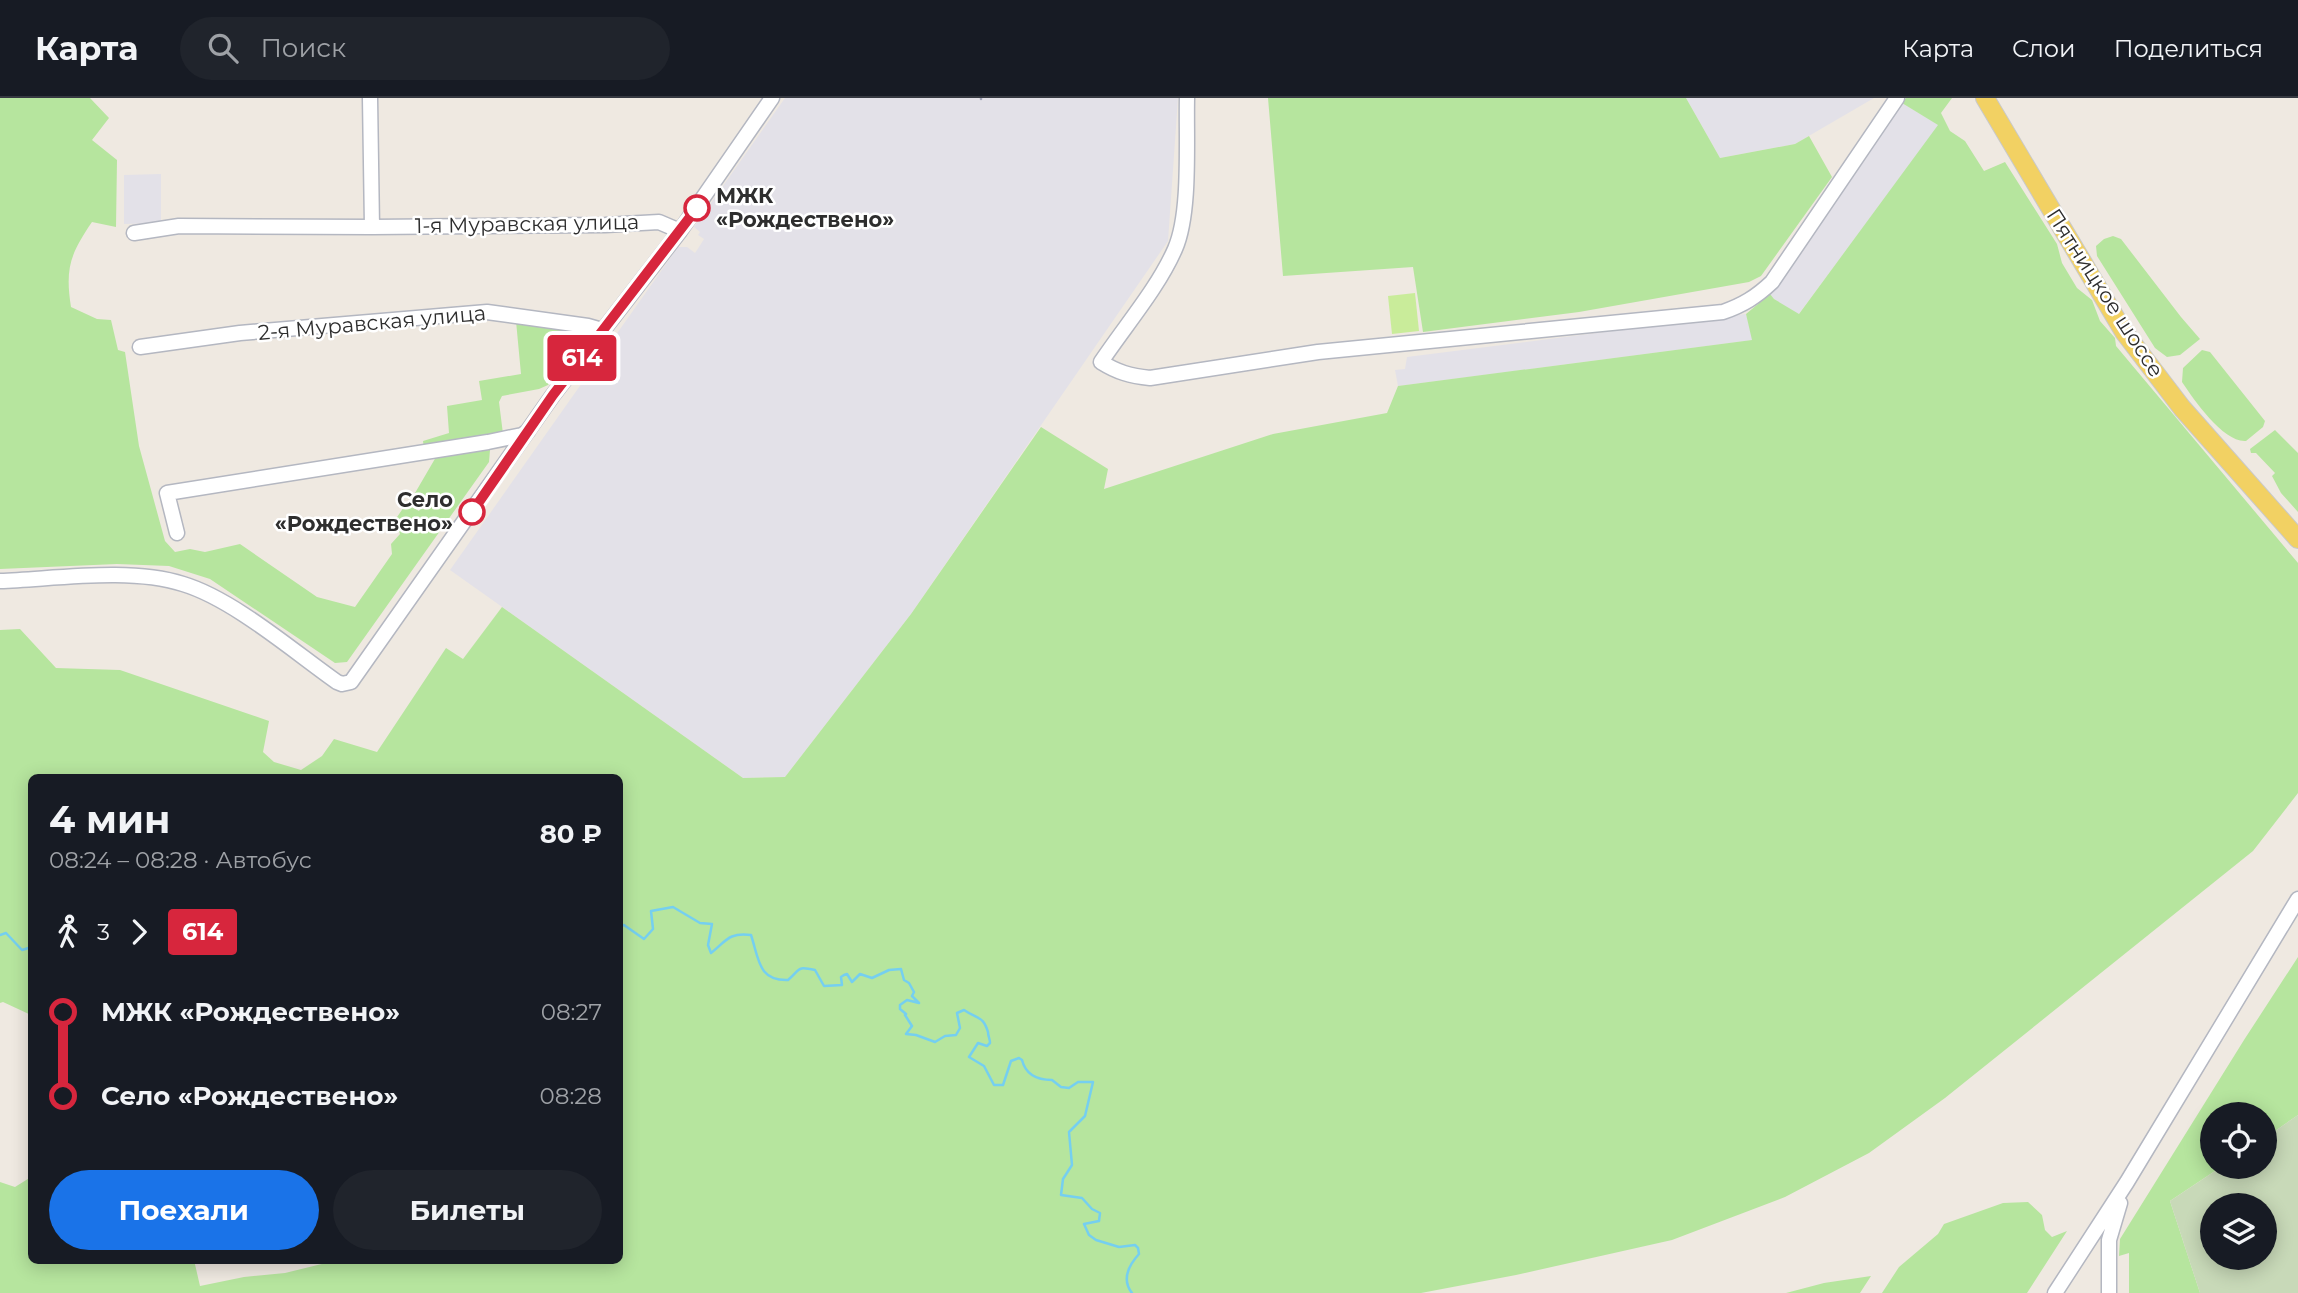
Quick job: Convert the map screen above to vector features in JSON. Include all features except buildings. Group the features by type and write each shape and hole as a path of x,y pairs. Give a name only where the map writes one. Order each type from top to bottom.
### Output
{"main road":[{"name":"Пятницкое шоссе","path":"1985,98 2124,332 2182,408 2298,539"},
{"name":"Пятницкое шоссе","path":"1997,98 2131,325 2189,402 2298,525"}],"street":[{"path":"370,98 372,227"},
{"path":"0,582 124,576 183,584 211,595 337,682 347,684 356,678 529,430 602,330 680,231 772,98"},
{"path":"1187,98 1182,226 1176,248 1101,362 1116,372 1131,376 1150,378 1318,352 1723,312 1741,306 1772,282 1897,98"},
{"name":"1-я Муравская улица","path":"134,233 179,226 372,227 659,222 680,231"},
{"name":"2-я Муравская улица","path":"140,347 240,333 488,312 602,330"},
{"path":"177,533 167,493 488,442 522,435 529,430"},
{"path":"2055,1293 2127,1182 2298,899"},
{"path":"2109,1293 2108,1255 2112,1228 2127,1182"},
{"path":"2085,1248 2096,1242 2108,1255"}],"shaded area":[{"path":"785,98 1178,98 1168,241 911,614 785,777 743,778 450,570 678,247 687,247 695,253 704,239 694,227"},
{"path":"1686,98 1874,98 1795,144 1720,158"},
{"path":"1902,103 1939,125 1798,315 1770,294"},
{"path":"161,174 161,223 124,224 124,175"},
{"path":"1746,314 1753,340 1398,386 1395,370 1405,369 1407,357"}],"green space":[{"path":"0,98 90,98 109,118 92,140 117,160 116,227 92,222 79,243 69,272 71,307 97,319 111,320 118,350 125,352 139,446 165,541 175,552 190,549 205,552 240,544 317,597 355,607 392,554 391,544 400,534 395,520 406,504 419,511 426,500 415,493 436,457 490,450 489,462 347,662 335,663 210,579 169,566 117,564 0,569"},
{"path":"1268,98 1686,98 1720,158 1795,144 1809,136 1832,177 1761,276 1749,282 1579,312 1423,332 1413,267 1283,276"},
{"path":"1906,98 1952,98 1941,113 1950,131 1965,141 1984,171 2005,162 2057,244 2062,263 2077,288 2092,300 2100,321 2115,338 2116,346 2298,563 2298,793 2253,851 1945,1098 1869,1153 1785,1197 1672,1240 1421,1293 0,1293 0,1182 15,1187 28,1179 28,1264 195,1264 200,1286 244,1277 285,1273 322,1264 623,1264 623,774 28,774 28,1014 0,1003 0,630 20,629 56,668 120,670 269,721 263,752 274,762 301,770 322,756 334,739 377,752 446,648 463,659 502,607 743,778 785,777 911,614 1041,427 1108,469 1104,489 1273,434 1387,413 1398,386 1752,340 1746,314 1770,294 1799,314 1938,125 1902,103"},
{"path":"2113,236 2121,239 2200,339 2180,355 2167,357 2155,348 2097,256 2096,246"},
{"path":"1415,293 1419,331 1392,334 1388,296"},
{"path":"516,321 591,332 548,385 502,396 499,402 503,434 424,448 423,441 449,433 447,406 482,400 479,381 521,374"},
{"path":"2202,350 2210,352 2265,421 2263,427 2246,441 2237,440 2219,428 2182,382 2183,368"},
{"path":"2275,430 2298,453 2298,512 2281,493 2272,476 2275,473 2256,453 2251,453 2250,449"},
{"path":"2298,957 2298,1115 2277,1130 2277,1102 2205,1102"},
{"path":"2200,1111 2200,1179 2203,1179 2170,1201 2200,1293 2129,1293 2129,1253 2119,1256 2120,1239"},
{"path":"2298,1115 2298,1293 2200,1293 2170,1201 2203,1179 2277,1179 2277,1130"},
{"path":"2028,1202 2042,1215 2045,1230 2052,1237 2067,1231 2027,1293 1882,1293 1899,1267 1938,1234 1944,1224 2003,1203"},
{"path":"1871,1276 1860,1293 1786,1293 1824,1283"}],"waterway":[{"path":"623,926 644,939 653,929 651,911 673,907 700,923 712,924 708,945 711,953 733,936 751,935 761,967 765,973 778,979 788,980 799,969 805,968 815,970 824,986 842,985 841,977 847,974 852,982 860,974 872,978 889,970 901,969 904,980 914,992 912,996 919,1003 907,1000 900,1005 912,1026 906,1034 935,1042 945,1036 956,1035 960,1028 957,1013 964,1010 980,1019 986,1027 990,1043 987,1046 978,1043 969,1057 984,1066 994,1085 1003,1085 1011,1061 1019,1058 1033,1076 1052,1080 1061,1087 1069,1088 1078,1082 1093,1082 1085,1116 1069,1132 1072,1165 1063,1179 1061,1195 1082,1198 1100,1213 1099,1221 1084,1224 1089,1235 1096,1240 1119,1247 1135,1245 1138,1248 1139,1254 1129,1267 1127,1277 1132,1293"},
{"path":"0,935 6,933 22,950 28,948"}],"bus line":[{"name":"614","path":"472,512 553,395 697,208"}],"place":[{"name":"МЖК «Рождествено»","path":"697,208"},
{"name":"Село «Рождествено»","path":"472,512"}]}
